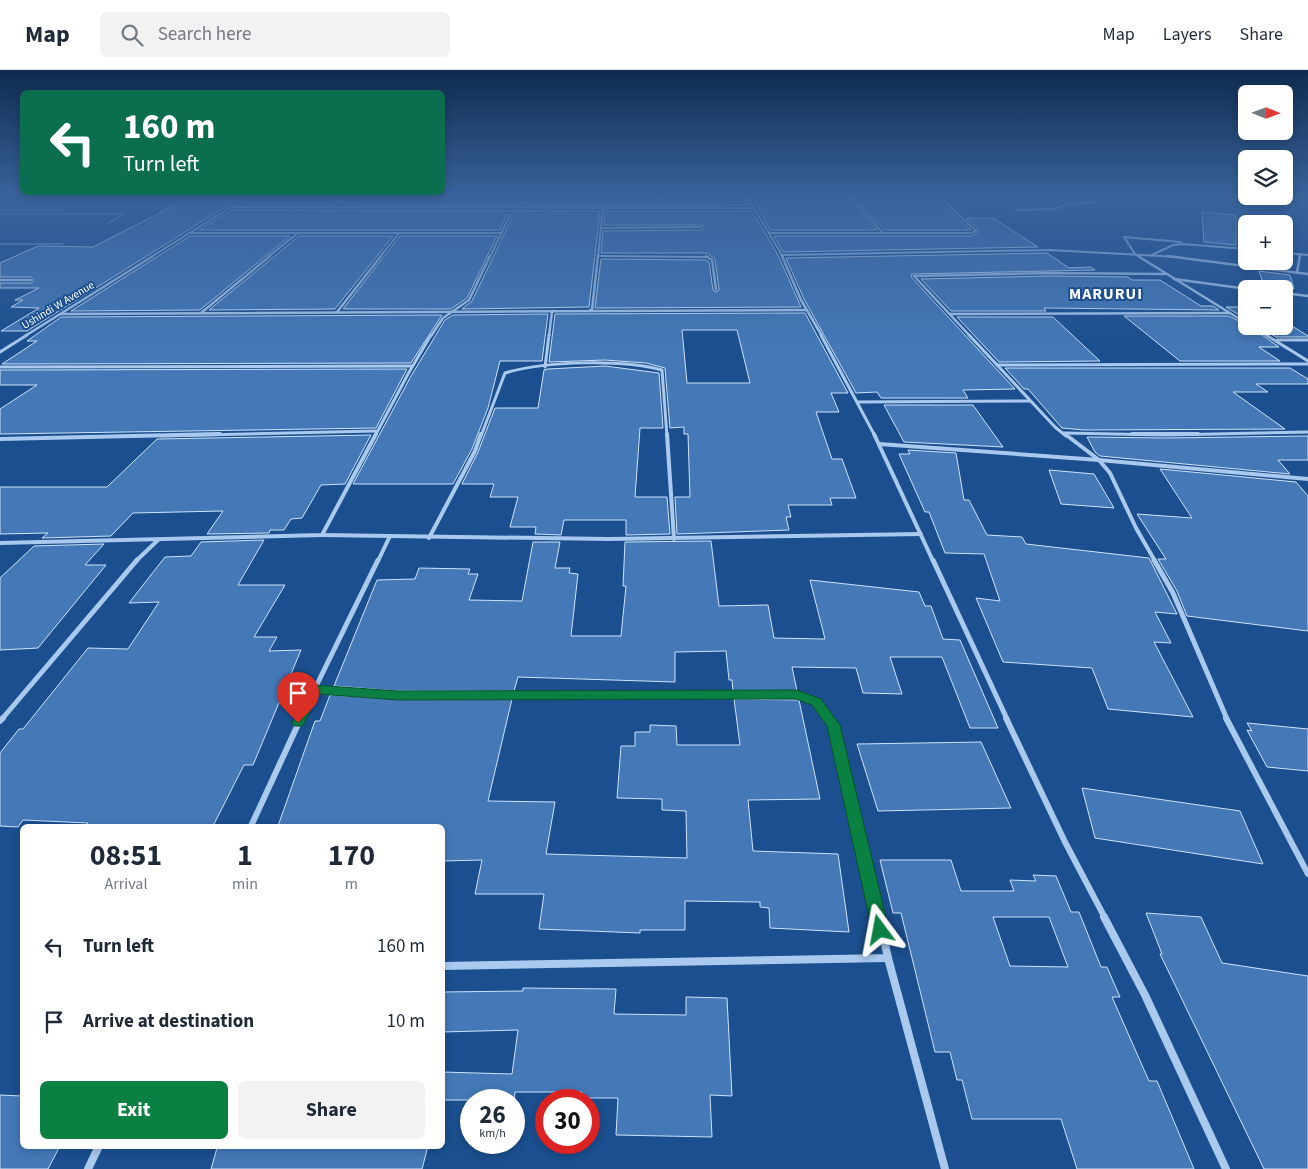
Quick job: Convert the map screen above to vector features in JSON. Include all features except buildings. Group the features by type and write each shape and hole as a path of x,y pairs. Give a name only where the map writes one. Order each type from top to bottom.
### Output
{"street":[{"name":"Ushindi W Avenue","path":"0,352 169,245"},
{"path":"201,313 283,245"},
{"path":"337,312 389,245"},
{"path":"322,535 355,476 376,430 412,366 442,318 457,312 469,300 496,245"},
{"path":"592,310 600,245"},
{"path":"776,245 806,310 832,354 879,444 951,604 1066,842 1145,994 1226,1169"},
{"path":"1129,245 1135,254 1238,318"},
{"path":"1151,256 1173,246 1185,245"},
{"path":"1219,245 1238,247"},
{"path":"781,255 1026,250 1135,254 1308,274"},
{"path":"1293,253 1308,255"},
{"path":"1297,272 1300,254"},
{"path":"598,256 706,256 712,260 716,289"},
{"path":"1165,274 914,275 1030,401 1062,433 1099,460 1110,473 1136,528 1173,593 1227,720 1308,874"},
{"path":"1172,278 1238,288"},
{"path":"0,280 32,280"},
{"path":"1293,294 1308,296"},
{"path":"545,367 552,312 592,310"},
{"path":"60,314 806,310"},
{"path":"950,314 1230,313"},
{"path":"1267,335 1308,360"},
{"path":"1276,340 1308,340"},
{"path":"997,365 1308,364"},
{"path":"429,538 475,451 505,373 545,367 639,365 662,370 674,539"},
{"path":"0,367 412,366"},
{"path":"856,402 1030,401"},
{"path":"0,439 376,430"},
{"path":"1062,433 1166,435 1308,432"},
{"path":"879,444 1099,460 1308,479"},
{"path":"0,543 322,535 429,538 674,539 921,534"},
{"path":"251,824 314,689 390,536"},
{"path":"0,721 137,560 158,539"},
{"path":"314,689 398,696 797,695 816,702 834,725 888,958 945,1169"},
{"path":"445,966 888,958"},
{"path":"88,1169 98,1149"}],"district":[{"name":"MARURUI","path":"1106,294"}],"route":[{"path":"298,723 314,689 398,696 754,694 797,695 807,698 816,702 823,709 834,725 880,930"}]}
